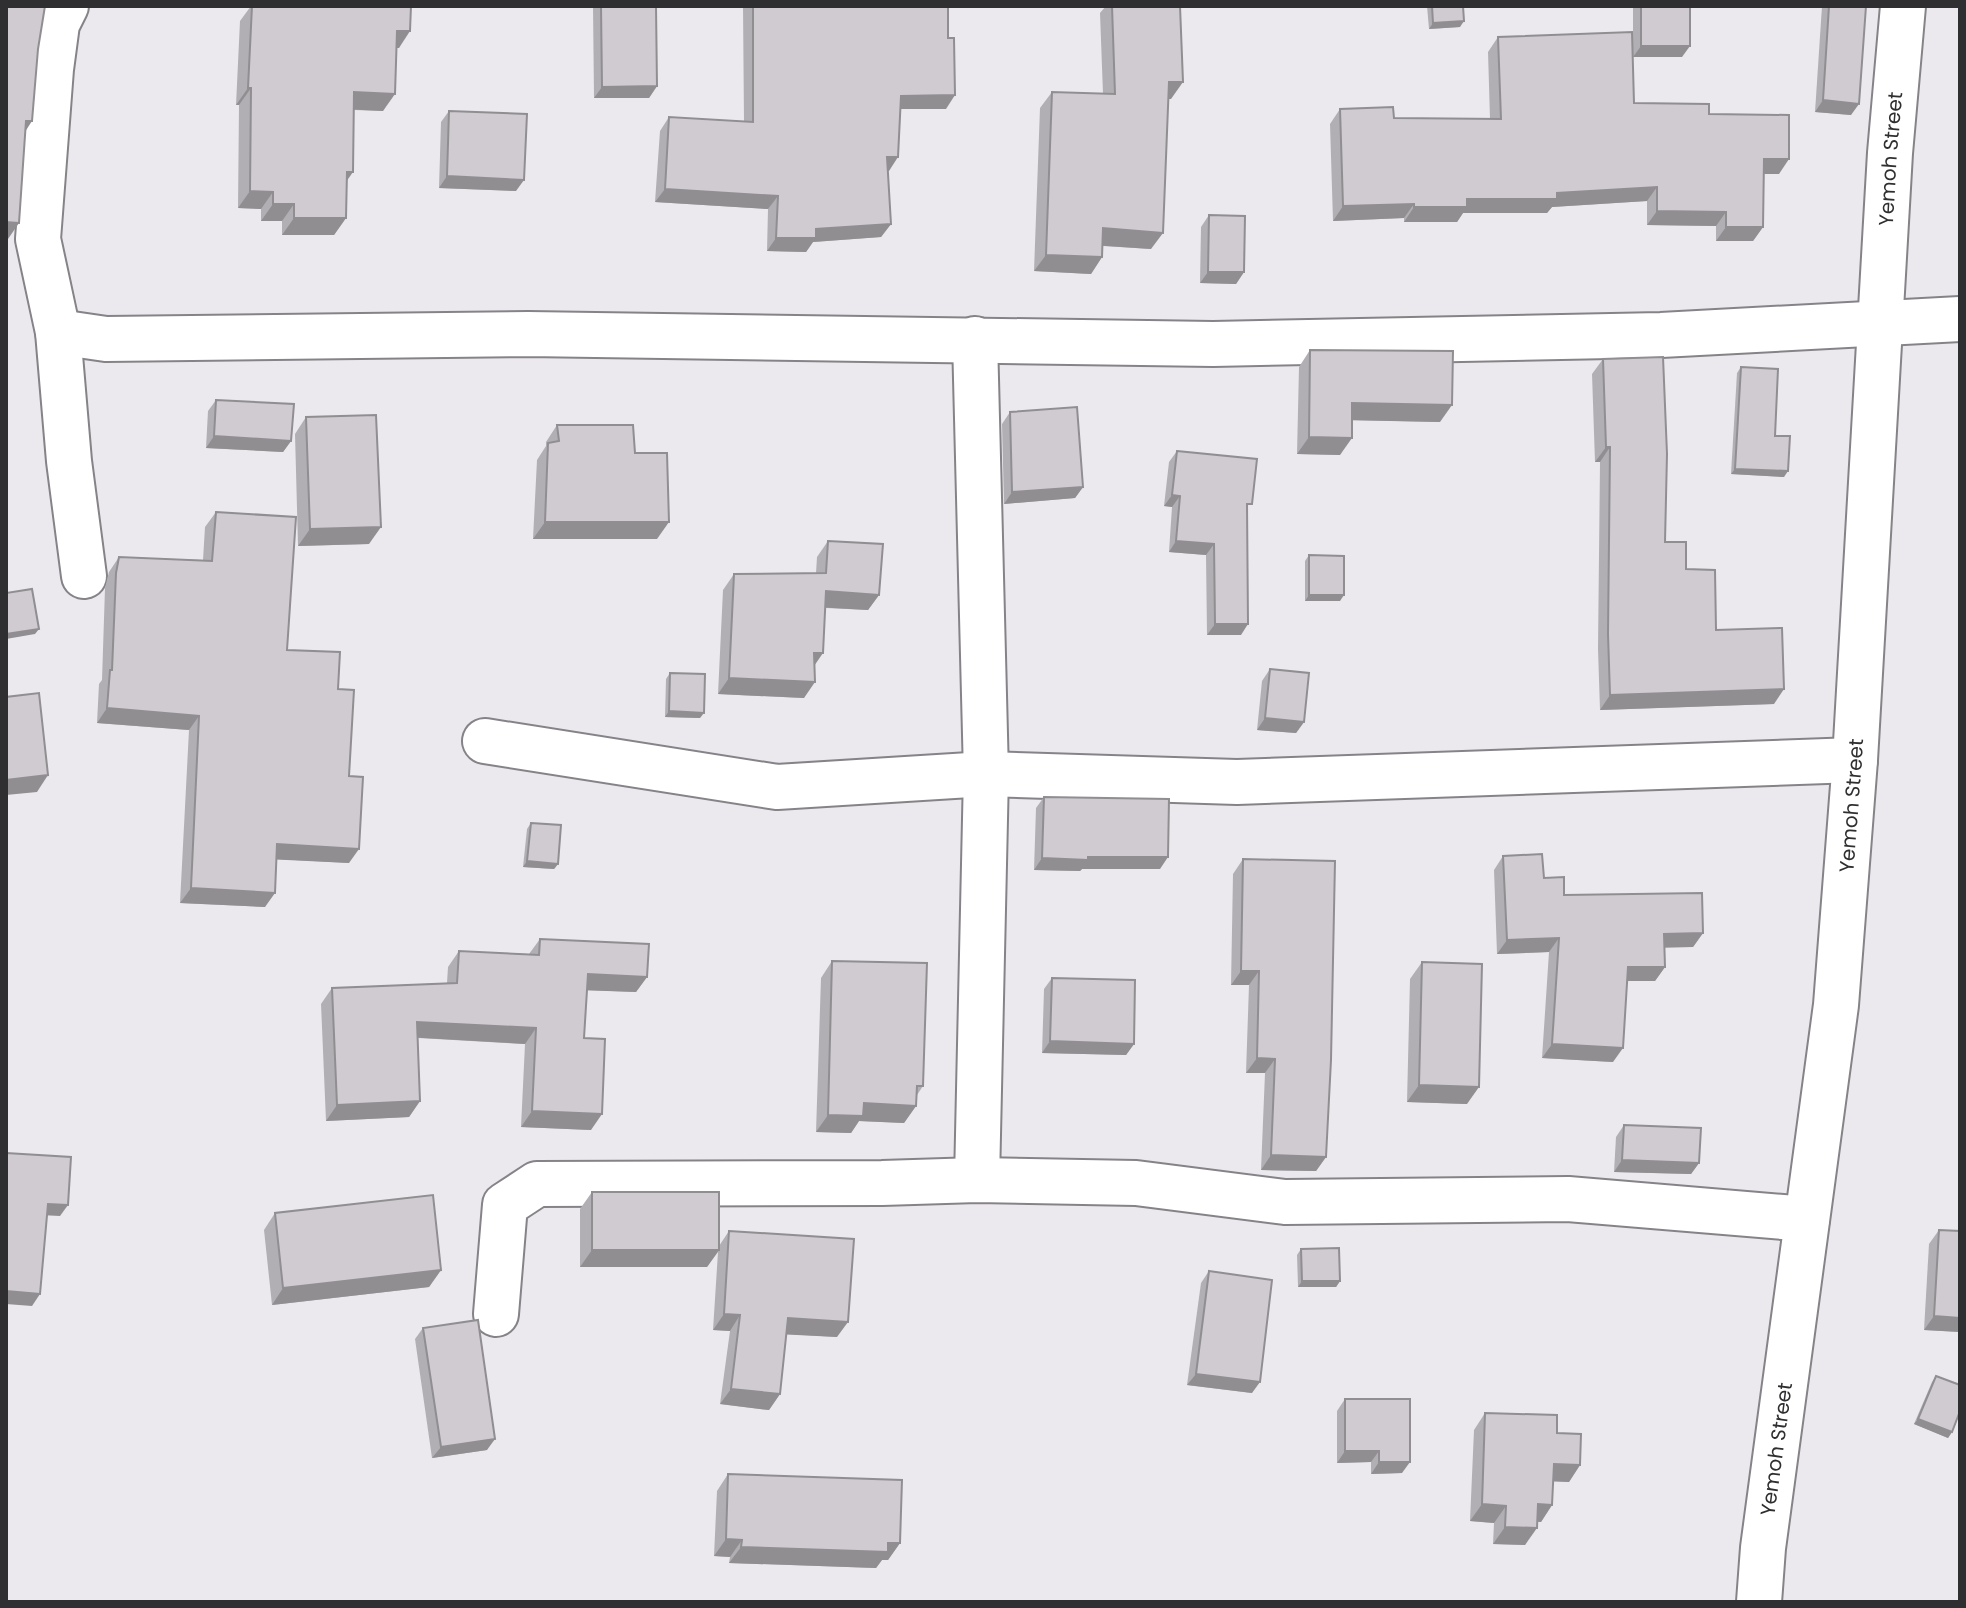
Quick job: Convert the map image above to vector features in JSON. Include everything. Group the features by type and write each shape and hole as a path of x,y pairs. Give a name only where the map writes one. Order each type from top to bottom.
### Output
{"street":[{"path":"66,6 57,24 51,69 38,239 58,332 69,461 84,576"},
{"name":"Yemoh Street","path":"1759,1602 1763,1548 1836,1005 1855,760 1890,153 1903,6"},
{"path":"58,332 106,339 528,334 1213,344 1400,342 1879,325 1960,319"},
{"path":"975,339 986,774 977,1180"},
{"path":"485,741 777,787 986,774 1237,782 1855,760"},
{"path":"496,1314 505,1205 537,1184 977,1180 1136,1183 1285,1202 1568,1199 1807,1219"}],"building":[{"path":"6,6 45,6 32,121 26,121 19,223 6,222"},
{"path":"252,6 411,6 410,31 397,31 395,94 354,92 353,172 347,172 346,218 294,218 294,204 273,204 273,192 250,191 251,88 248,88"},
{"path":"601,6 656,6 657,86 602,87"},
{"path":"753,6 948,6 948,38 954,38 955,95 901,96 898,157 887,157 891,224 816,229 816,238 776,238 778,196 665,189 669,117 753,122"},
{"path":"1112,6 1180,6 1183,82 1169,82 1163,233 1103,228 1102,257 1046,255 1052,92 1115,94"},
{"path":"1432,6 1463,6 1464,21 1433,23"},
{"path":"1641,6 1690,6 1690,46 1641,46"},
{"path":"1829,6 1866,6 1859,104 1823,100"},
{"path":"1632,32 1634,103 1709,104 1709,114 1789,115 1789,159 1764,159 1763,227 1726,227 1726,212 1657,211 1657,187 1557,193 1557,199 1467,199 1467,207 1414,207 1414,204 1343,206 1340,109 1393,107 1394,118 1501,119 1498,37"},
{"path":"449,111 527,114 524,180 447,176"},
{"path":"1209,215 1245,216 1244,272 1208,272"},
{"path":"1310,350 1453,351 1452,405 1352,403 1352,438 1309,437"},
{"path":"1663,357 1667,454 1665,542 1686,542 1686,569 1715,570 1716,630 1782,628 1784,689 1610,695 1610,447 1606,447 1603,359"},
{"path":"1741,367 1778,369 1775,436 1790,436 1788,471 1735,469"},
{"path":"216,400 294,404 291,441 214,436"},
{"path":"1077,407 1083,487 1012,492 1010,412"},
{"path":"376,415 381,527 310,529 306,417"},
{"path":"557,425 633,425 635,453 667,453 669,522 545,522 548,443 559,441"},
{"path":"1177,451 1257,459 1252,504 1247,504 1248,624 1215,624 1214,544 1176,541 1180,496 1172,495"},
{"path":"216,512 296,517 287,650 340,652 338,689 354,690 349,776 363,777 359,849 277,844 275,893 191,888 199,716 107,708 119,557 212,561"},
{"path":"828,541 883,544 879,595 826,591 823,653 814,653 815,682 729,678 734,574 826,573"},
{"path":"1309,555 1344,556 1344,595 1309,595"},
{"path":"32,589 39,629 6,634 6,593"},
{"path":"1270,669 1309,673 1304,722 1265,718"},
{"path":"670,673 705,674 704,713 669,711"},
{"path":"39,693 48,775 6,780 6,697"},
{"path":"1044,797 1169,799 1168,857 1042,858"},
{"path":"531,823 561,825 558,864 527,861"},
{"path":"1542,854 1544,878 1564,877 1564,895 1702,893 1703,933 1664,934 1665,967 1628,967 1623,1048 1552,1044 1559,938 1507,940 1503,856"},
{"path":"1243,859 1335,861 1326,1157 1271,1155 1275,1059 1257,1058 1259,971 1241,971"},
{"path":"540,939 649,944 647,977 588,974 584,1038 605,1039 602,1114 532,1111 536,1028 417,1022 420,1101 337,1105 332,988 457,983 459,951 539,955"},
{"path":"832,961 927,963 923,1086 917,1086 916,1106 864,1103 863,1116 828,1115"},
{"path":"1422,962 1482,964 1479,1087 1419,1085"},
{"path":"1052,978 1135,980 1134,1044 1050,1041"},
{"path":"1624,1125 1701,1128 1699,1163 1622,1160"},
{"path":"6,1153 71,1157 68,1205 48,1204 40,1294 6,1291"},
{"path":"592,1192 719,1192 719,1250 592,1250"},
{"path":"433,1195 441,1270 283,1288 275,1213"},
{"path":"1939,1230 1960,1231 1960,1318 1934,1316"},
{"path":"729,1231 854,1239 848,1322 788,1318 780,1394 731,1389 740,1315 724,1314"},
{"path":"1339,1248 1340,1281 1302,1281 1301,1249"},
{"path":"1209,1271 1272,1280 1260,1382 1196,1374"},
{"path":"478,1320 495,1439 441,1447 423,1328"},
{"path":"1936,1376 1960,1385 1960,1411 1952,1432 1918,1419"},
{"path":"1345,1399 1410,1399 1410,1462 1379,1462 1379,1451 1345,1451"},
{"path":"1485,1413 1557,1415 1557,1433 1581,1434 1580,1465 1554,1464 1552,1505 1538,1504 1537,1528 1505,1527 1506,1506 1482,1504"},
{"path":"728,1474 902,1480 900,1543 888,1543 888,1552 741,1547 742,1540 726,1539"}]}
